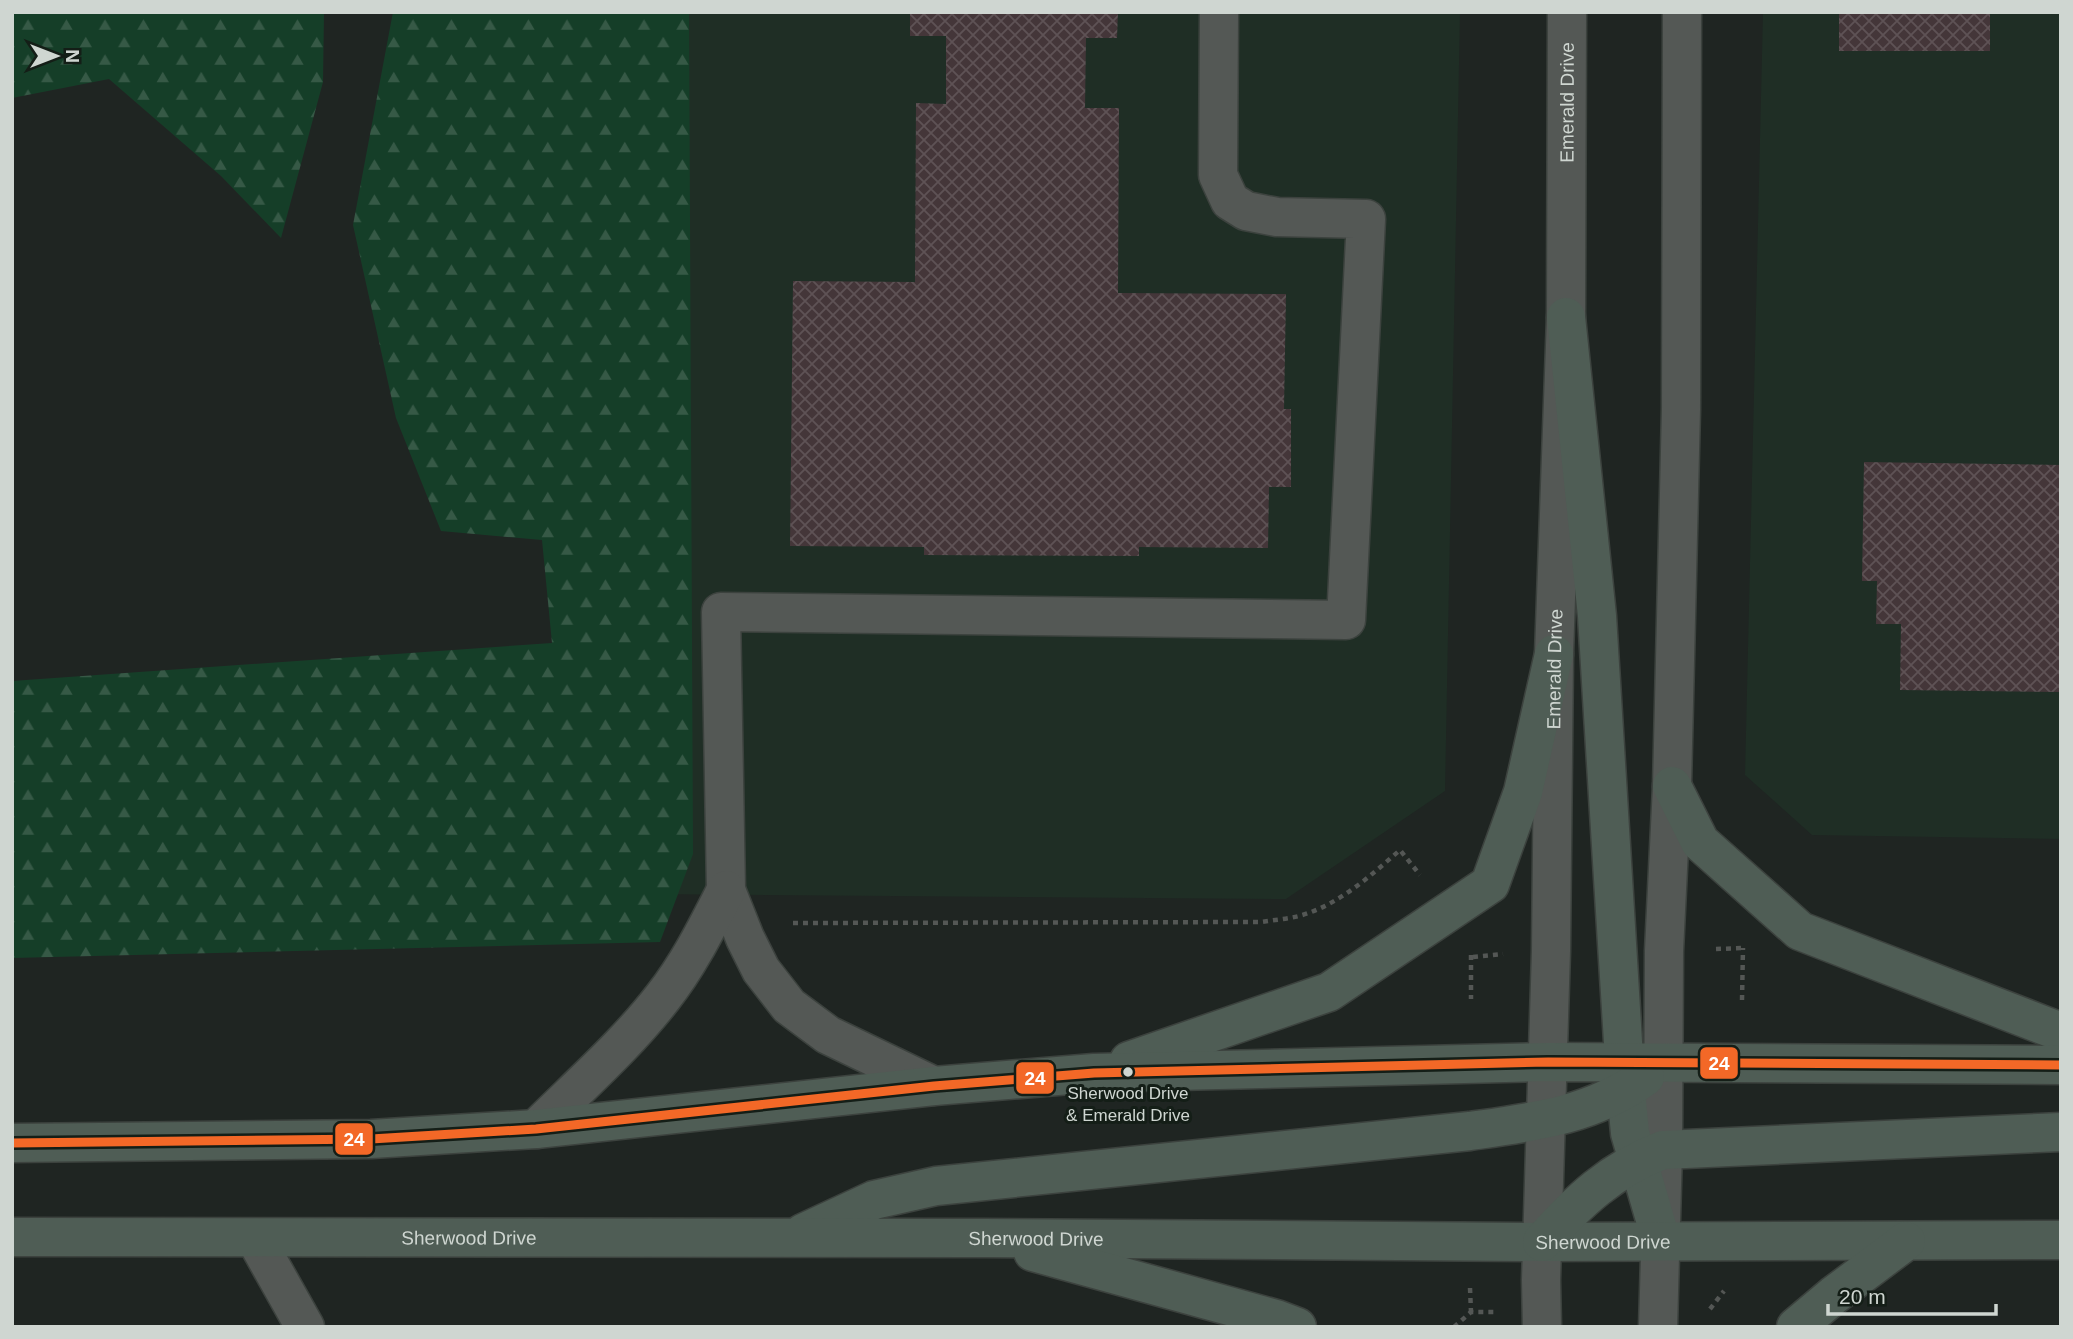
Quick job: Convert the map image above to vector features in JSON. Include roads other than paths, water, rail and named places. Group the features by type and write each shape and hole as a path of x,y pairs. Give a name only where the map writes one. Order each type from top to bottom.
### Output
{"main road":[{"path":"1566,317 1597,616 1624,1077 1630,1133 1650,1155 1661,1240"},
{"path":"1094,1073 1329,992 1490,884 1523,792 1554,654"},
{"path":"1672,786 1700,842 1800,930 2061,1032"},
{"path":"12,1143 371,1139 536,1129 934,1086 1094,1073 1548,1062 1624,1077"},
{"path":"791,1238 874,1200 936,1186 1545,1121 1576,1112 1624,1077 1664,1064 2061,1065"},
{"path":"1542,1242 1569,1211 1611,1177 1650,1155 2061,1132"},
{"name":"Sherwood Drive","path":"12,1237 984,1238 1542,1242 2061,1240"},
{"path":"984,1238 1297,1327"},
{"path":"1796,1327 1906,1241"}],"street":[{"path":"934,1086 828,1035 789,1006 761,970 745,938 726,890 721,612 1346,620 1366,219 1277,217 1246,211 1230,201 1218,175 1219,12"},
{"name":"Emerald Drive","path":"1542,1327 1554,654 1566,317 1567,12"},
{"path":"1650,1155 1664,1064 1664,951 1672,786 1681,409 1682,12"},
{"path":"536,1129 618,1048 663,997 692,955 726,890"},
{"path":"255,1238 305,1327"},
{"path":"1658,1327 1661,1240"}],"place":[{"name":"Sherwood Drive & Emerald Drive","path":"1128,1072"}]}
